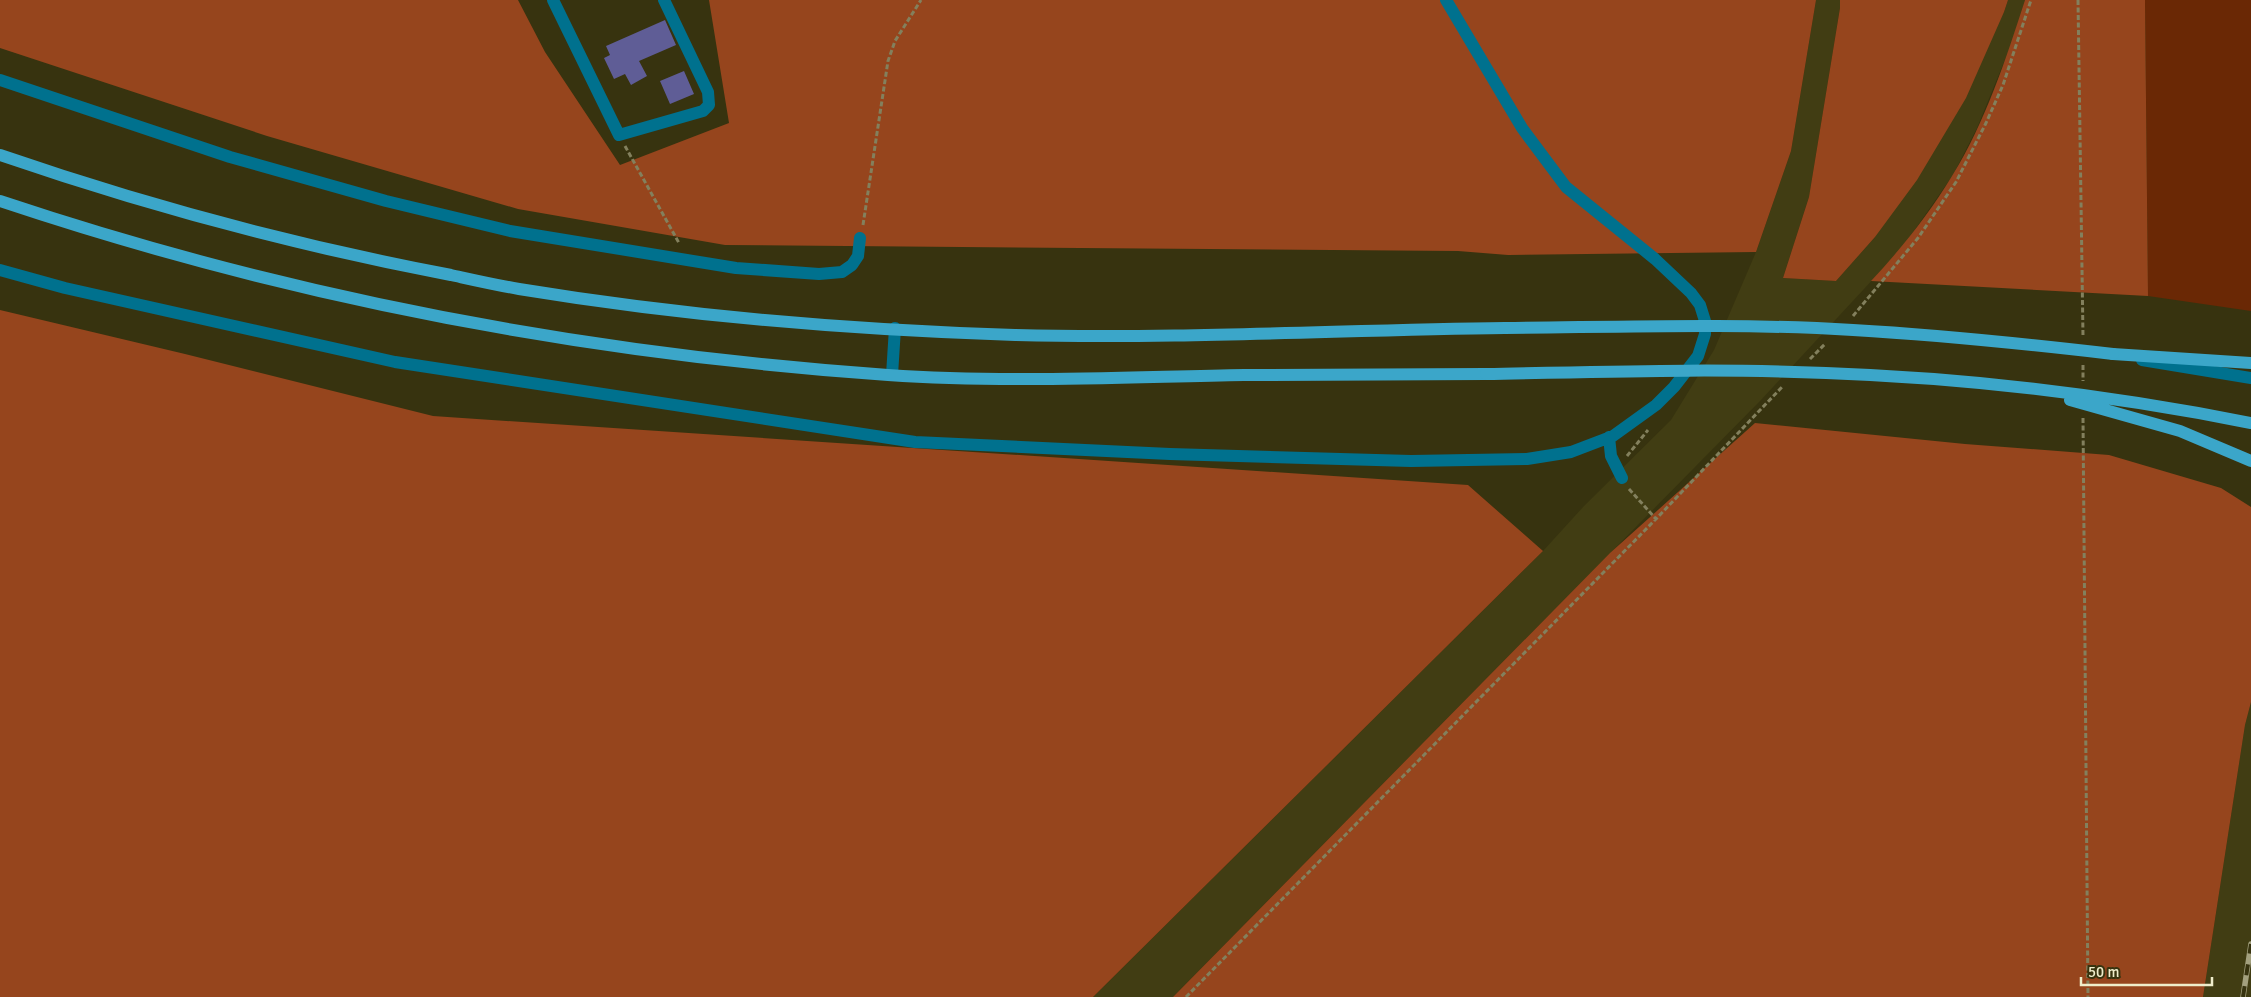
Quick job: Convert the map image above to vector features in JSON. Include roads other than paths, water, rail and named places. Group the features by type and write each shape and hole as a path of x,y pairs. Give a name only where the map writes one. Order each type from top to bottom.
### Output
{"main road":[{"path":"0,155 156,205 306,246 516,289 707,315 781,322 1016,335 1250,334 1505,328 1725,327 1852,330 1991,340 2113,354 2251,363"},
{"path":"0,201 186,258 348,298 429,315 519,331 666,352 816,369 892,375 1088,378 1674,371 1825,372 1967,382 2127,400 2251,423"},
{"path":"2034,389 2180,431 2251,462"}],"street":[{"path":"553,0 619,135 703,111 709,105 708,92 664,0"},
{"path":"0,270 65,288 395,362 915,442 1170,454 1411,460 1549,457 1592,446 1609,438 1656,405 1698,356 1705,334 1705,321 1700,305 1691,293 1655,259 1566,187 1522,128 1446,0"},
{"path":"0,80 230,157 386,201 510,231 736,268 819,274 842,272 852,265 858,256 860,238"},
{"path":"892,375 895,328"},
{"path":"2113,354 2251,378"},
{"path":"1609,438 1611,456 1622,478"}],"railway":[{"path":"2243,997 2251,944"}]}
